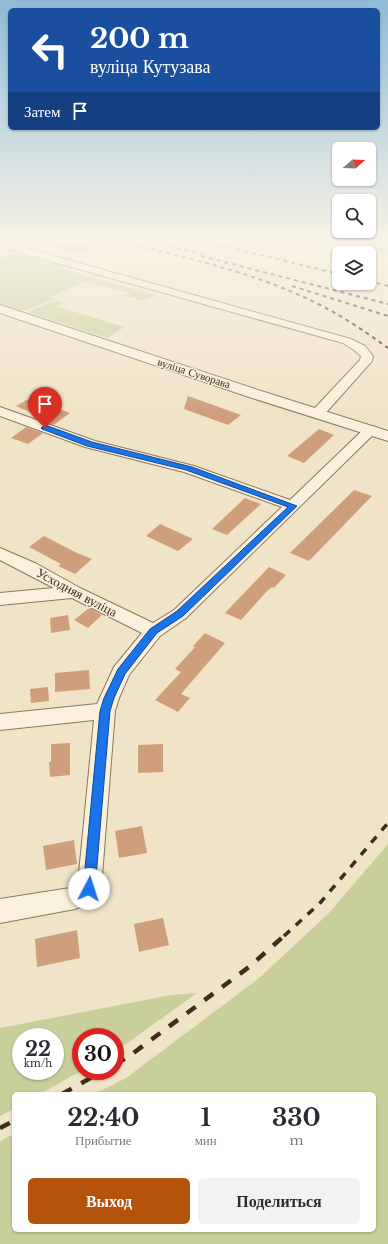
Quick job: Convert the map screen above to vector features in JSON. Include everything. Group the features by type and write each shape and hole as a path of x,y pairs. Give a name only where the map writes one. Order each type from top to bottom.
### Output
{"street":[{"path":"186,296 332,337 356,345 364,350 367,356 366,361 318,413"},
{"name":"вуліца Суворава","path":"0,309 388,436"},
{"path":"0,411 90,444 189,469 293,506"},
{"path":"0,911 75,898 89,889 105,711 109,698 121,672 154,631 180,614 370,430"},
{"name":"Усходняя вуліца","path":"0,553 74,592 154,631"},
{"path":"0,599 74,592"},
{"path":"0,722 105,711"}],"green space":[{"path":"0,296 53,296 51,297 55,299 21,311 0,304"},
{"path":"124,296 153,296 149,299 138,300 135,297"},
{"path":"51,302 64,302 56,306 124,327 108,338 30,313 30,311"},
{"path":"388,844 388,1244 0,1244 0,1141 12,1135 12,1232 376,1232 376,1092 98,1092 124,1080 258,979 328,914"},
{"path":"197,993 124,1046 124,1028 72,1028 72,1076 44,1092 12,1092 12,1110 0,1116 0,1028 171,995"}],"building":[{"path":"188,396 241,415 228,425 184,409"},
{"path":"30,398 70,413 54,425 38,419 41,417 16,406"},
{"path":"26,427 43,433 28,444 11,438"},
{"path":"319,429 334,435 304,463 287,456"},
{"path":"354,490 372,496 309,561 290,553"},
{"path":"245,498 261,504 227,535 212,529"},
{"path":"160,524 193,539 178,551 146,536"},
{"path":"44,536 92,559 75,574 58,566 61,564 29,547"},
{"path":"269,567 286,575 274,588 272,587 267,591 241,620 225,613"},
{"path":"89,608 102,615 88,628 74,620"},
{"path":"68,615 70,630 51,633 50,618"},
{"path":"205,633 225,643 181,694 190,698 178,712 155,700 181,672 175,669 195,647 193,646"},
{"path":"89,670 90,689 55,692 55,673"},
{"path":"48,687 49,701 31,703 30,689"},
{"path":"70,743 70,775 50,777 49,762 51,762 51,744"},
{"path":"163,744 163,772 138,773 138,745"},
{"path":"142,826 147,853 119,858 115,831"},
{"path":"74,840 77,864 46,870 43,846"},
{"path":"163,918 169,945 139,952 134,924"},
{"path":"77,930 80,958 37,967 35,939"}],"railway":[{"path":"302,296 357,326 388,348"},
{"path":"324,296 388,316"},
{"path":"357,296 388,304"},
{"path":"284,936 320,903 388,823"},
{"path":"124,1059 249,967 285,935"},
{"path":"66,1092 87,1080"},
{"path":"0,1128 12,1122"}],"route":[{"path":"45,428 90,444 189,469 293,506 180,614 154,631 121,672 109,698 105,711 89,889"}]}
